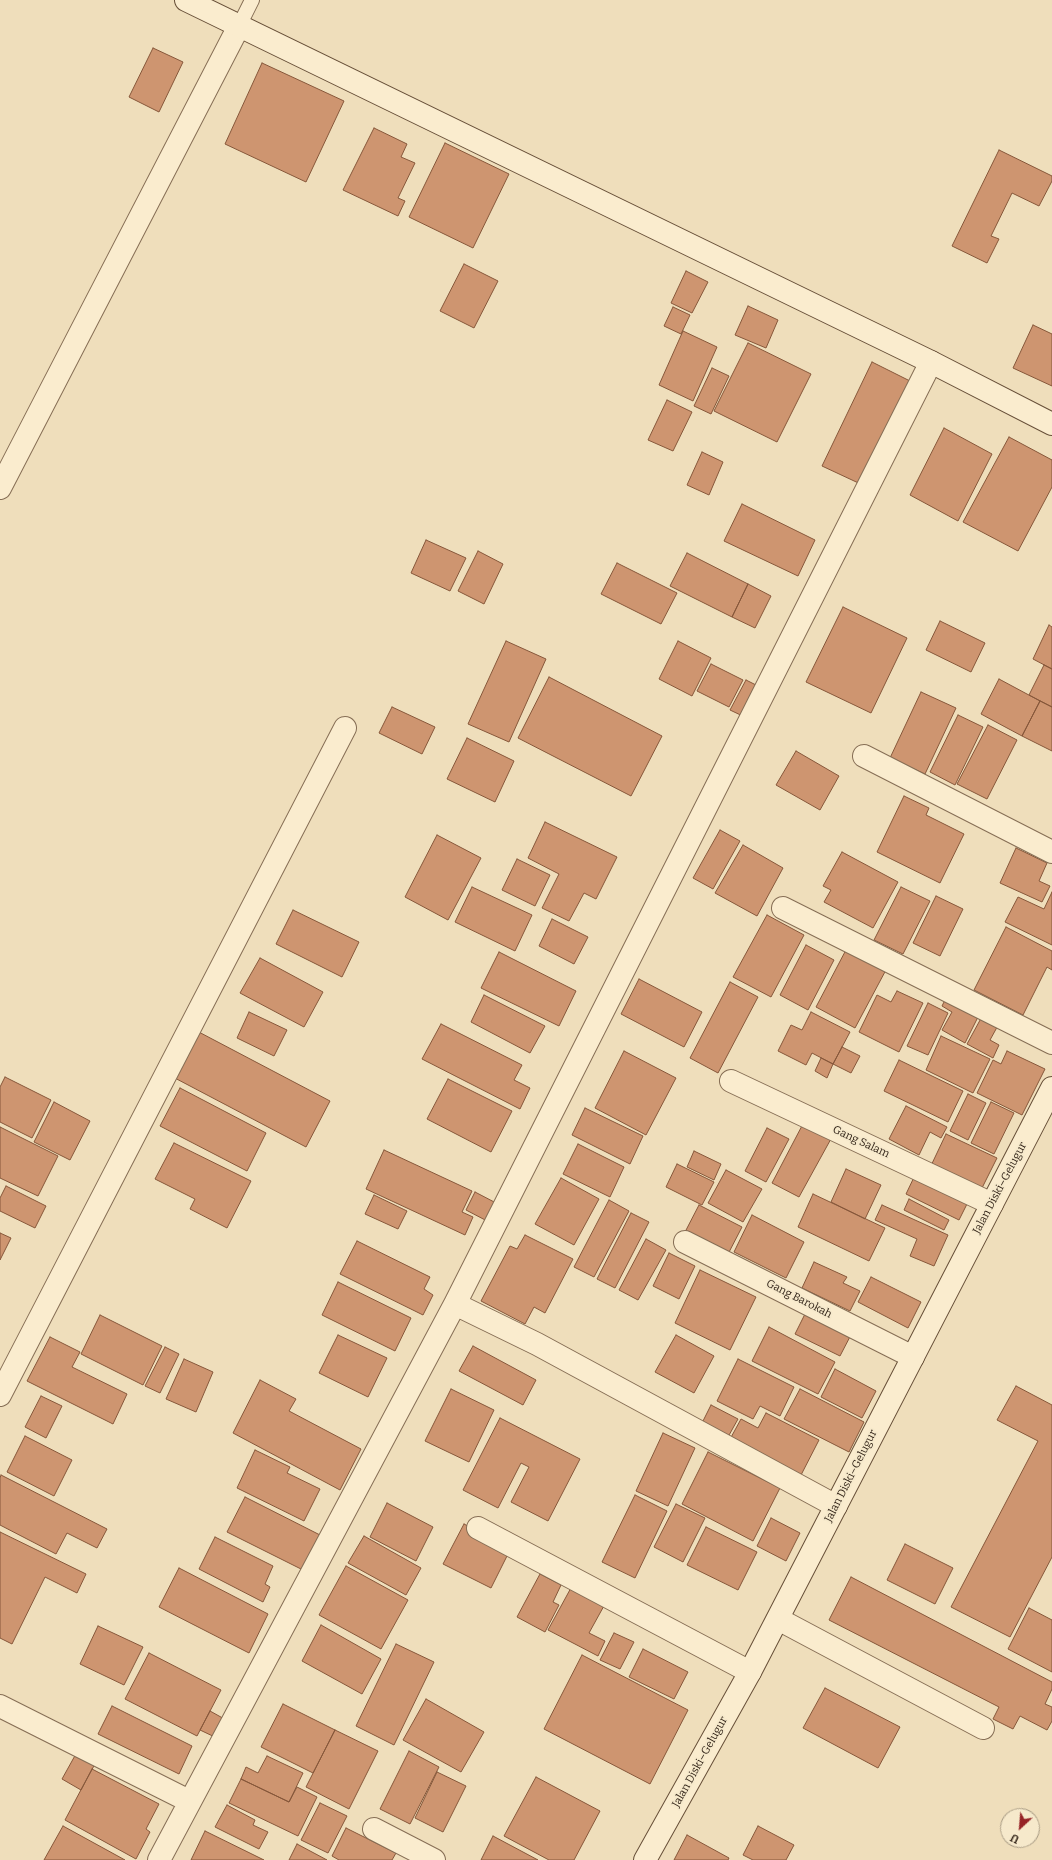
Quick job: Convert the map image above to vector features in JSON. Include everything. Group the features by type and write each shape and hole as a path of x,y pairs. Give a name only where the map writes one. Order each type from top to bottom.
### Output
{"street":[{"path":"186,0 931,362 1052,424"},
{"path":"0,488 239,26"},
{"path":"159,1860 189,1801 455,1304 931,362"},
{"path":"0,1395 346,728"},
{"path":"864,756 1052,852"},
{"path":"782,908 1052,1043"},
{"name":"Gang Salam","path":"731,1081 992,1204"},
{"name":"Jalan Diski–Gelugur","path":"645,1860 750,1672 992,1204 1049,1102"},
{"name":"Gang Barokah","path":"685,1242 913,1357"},
{"path":"455,1304 537,1344 836,1506"},
{"path":"478,1528 750,1672"},
{"path":"778,1618 983,1728"},
{"path":"0,1706 189,1801"},
{"path":"374,1829 434,1860"}],"lane":[{"path":"239,26 252,0"}],"building":[{"path":"153,48 183,62 159,112 129,97"},
{"path":"262,63 344,101 306,182 225,144"},
{"path":"374,128 407,144 401,157 415,163 398,198 405,201 398,216 343,190"},
{"path":"445,143 509,174 473,248 409,217"},
{"path":"999,150 1052,176 1052,181 1039,206 1012,193 991,236 999,239 987,263 952,246"},
{"path":"464,264 498,281 474,328 440,311"},
{"path":"686,271 708,282 692,313 671,303"},
{"path":"748,306 778,320 766,348 735,335"},
{"path":"673,307 690,315 681,334 664,326"},
{"path":"1033,325 1052,334 1052,386 1013,368"},
{"path":"683,331 717,347 693,401 659,385"},
{"path":"748,343 811,374 777,442 714,411"},
{"path":"872,362 916,384 867,487 822,466"},
{"path":"712,368 729,376 711,414 694,406"},
{"path":"667,400 692,412 673,451 648,440"},
{"path":"944,428 992,454 958,521 910,495"},
{"path":"1009,437 1052,460 1052,487 1018,551 963,522"},
{"path":"702,452 723,462 709,495 687,485"},
{"path":"742,504 815,540 798,576 724,541"},
{"path":"426,540 466,558 450,591 411,573"},
{"path":"478,551 503,564 484,604 458,591"},
{"path":"687,553 748,584 732,617 670,586"},
{"path":"617,563 677,593 661,624 601,594"},
{"path":"748,584 771,596 755,628 732,617"},
{"path":"843,607 907,638 871,713 806,682"},
{"path":"940,621 985,643 971,672 926,650"},
{"path":"1049,625 1052,627 1052,669 1033,659"},
{"path":"506,641 546,659 509,742 468,724"},
{"path":"678,641 711,658 692,696 659,679"},
{"path":"711,664 743,680 729,707 697,691"},
{"path":"1044,665 1052,669 1052,707 1029,695"},
{"path":"549,677 662,736 631,796 518,738"},
{"path":"999,679 1040,701 1022,736 981,714"},
{"path":"746,680 764,689 749,719 730,710"},
{"path":"921,692 956,708 925,774 890,758"},
{"path":"1040,701 1052,707 1052,751 1022,736"},
{"path":"392,707 435,727 422,754 379,733"},
{"path":"958,715 983,727 955,785 930,772"},
{"path":"988,725 1017,740 987,799 957,784"},
{"path":"467,738 514,761 495,802 447,779"},
{"path":"796,751 839,776 820,810 776,785"},
{"path":"904,796 929,808 926,815 964,834 940,883 877,852"},
{"path":"545,822 617,857 596,899 584,893 569,921 542,908 559,874 528,858"},
{"path":"720,830 740,841 713,889 693,878"},
{"path":"437,835 481,858 448,920 405,897"},
{"path":"743,845 783,868 757,916 715,893"},
{"path":"1016,848 1047,863 1039,881 1050,886 1042,902 1000,883"},
{"path":"842,852 898,882 873,928 824,902 831,890 823,886"},
{"path":"517,859 550,875 535,906 502,890"},
{"path":"472,887 532,915 515,951 455,922"},
{"path":"901,887 930,901 903,954 874,940"},
{"path":"1052,892 1052,945 1005,922 1018,897 1044,909"},
{"path":"936,896 963,909 940,956 913,943"},
{"path":"293,910 359,942 342,977 276,944"},
{"path":"767,915 804,935 771,997 733,977"},
{"path":"552,919 588,937 574,964 539,946"},
{"path":"1006,927 1052,951 1052,970 1047,967 1023,1015 974,990"},
{"path":"806,945 834,960 808,1010 780,995"},
{"path":"847,948 887,968 855,1028 816,1007"},
{"path":"499,952 576,991 559,1026 481,988"},
{"path":"260,958 323,992 304,1027 240,993"},
{"path":"639,979 702,1012 684,1047 621,1014"},
{"path":"730,982 758,997 718,1073 690,1058"},
{"path":"897,991 923,1003 899,1052 859,1032 877,995 891,1002"},
{"path":"948,994 981,1011 965,1043 942,1030 952,1012 942,1006"},
{"path":"484,995 545,1026 530,1053 471,1022"},
{"path":"928,1003 948,1013 928,1055 907,1046"},
{"path":"985,1011 1001,1020 990,1040 999,1045 993,1058 967,1044"},
{"path":"249,1012 287,1030 274,1056 237,1038"},
{"path":"811,1012 850,1032 833,1064 812,1053 806,1065 778,1051 791,1025 802,1030"},
{"path":"441,1024 522,1065 514,1080 530,1088 520,1109 422,1059"},
{"path":"195,1030 330,1101 306,1147 171,1076"},
{"path":"941,1036 990,1059 973,1093 926,1070"},
{"path":"842,1047 860,1056 851,1073 833,1064"},
{"path":"624,1051 676,1078 646,1135 595,1108"},
{"path":"1007,1051 1045,1069 1022,1115 977,1093 993,1060 1001,1064"},
{"path":"821,1058 833,1064 827,1078 815,1071"},
{"path":"899,1060 963,1091 948,1122 884,1091"},
{"path":"5,1077 51,1100 32,1138 0,1122 0,1087"},
{"path":"448,1079 512,1111 491,1152 427,1119"},
{"path":"180,1088 266,1133 247,1171 160,1126"},
{"path":"968,1094 986,1103 968,1140 950,1131"},
{"path":"54,1102 90,1121 70,1160 34,1142"},
{"path":"991,1102 1014,1113 994,1154 971,1143"},
{"path":"906,1106 947,1127 941,1138 930,1132 919,1155 889,1139"},
{"path":"585,1108 643,1136 630,1164 572,1135"},
{"path":"804,1122 832,1137 799,1197 772,1183"},
{"path":"0,1127 58,1156 38,1196 0,1178"},
{"path":"767,1128 789,1139 766,1182 745,1171"},
{"path":"946,1134 997,1158 978,1196 928,1172"},
{"path":"174,1143 251,1181 227,1228 190,1209 195,1199 155,1179"},
{"path":"578,1144 624,1167 610,1197 563,1174"},
{"path":"384,1150 472,1191 462,1212 473,1217 465,1235 366,1189"},
{"path":"694,1151 721,1164 714,1180 687,1167"},
{"path":"677,1164 714,1182 702,1205 666,1187"},
{"path":"846,1169 881,1185 865,1219 831,1202"},
{"path":"726,1170 762,1189 743,1222 708,1203"},
{"path":"917,1171 971,1196 959,1220 906,1194"},
{"path":"561,1178 599,1199 574,1245 535,1224"},
{"path":"6,1186 46,1206 35,1228 0,1211 0,1198"},
{"path":"475,1192 498,1204 489,1222 466,1210"},
{"path":"813,1194 885,1228 869,1261 798,1227"},
{"path":"374,1195 407,1211 398,1229 365,1214"},
{"path":"909,1199 949,1220 944,1230 904,1210"},
{"path":"609,1200 629,1211 594,1277 574,1267"},
{"path":"699,1205 742,1227 727,1256 684,1234"},
{"path":"882,1205 948,1235 934,1266 910,1256 917,1239 875,1220"},
{"path":"631,1213 649,1222 615,1288 597,1279"},
{"path":"752,1215 804,1242 786,1278 734,1252"},
{"path":"0,1233 11,1238 0,1260"},
{"path":"525,1235 573,1259 545,1313 534,1307 525,1324 481,1301 510,1246 517,1249"},
{"path":"646,1239 666,1250 638,1300 619,1290"},
{"path":"357,1241 430,1277 424,1289 433,1295 423,1315 340,1274"},
{"path":"669,1253 695,1266 679,1299 653,1286"},
{"path":"814,1262 847,1277 843,1283 860,1291 850,1311 802,1288"},
{"path":"700,1270 756,1297 730,1350 675,1323"},
{"path":"871,1277 921,1302 908,1328 858,1302"},
{"path":"338,1282 411,1318 395,1351 322,1315"},
{"path":"809,1306 854,1329 840,1356 795,1334"},
{"path":"100,1315 162,1346 143,1385 81,1354"},
{"path":"769,1327 835,1362 818,1394 752,1361"},
{"path":"338,1335 387,1358 368,1397 319,1373"},
{"path":"676,1335 714,1356 694,1393 655,1372"},
{"path":"50,1337 80,1352 72,1367 127,1394 113,1424 27,1381"},
{"path":"473,1346 536,1380 523,1405 459,1371"},
{"path":"165,1347 179,1354 160,1393 145,1386"},
{"path":"184,1359 213,1372 196,1412 166,1399"},
{"path":"738,1359 794,1387 780,1416 760,1406 753,1419 717,1401"},
{"path":"835,1369 876,1391 862,1418 821,1397"},
{"path":"260,1380 296,1399 289,1411 361,1449 340,1490 233,1433"},
{"path":"1016,1386 1052,1405 1052,1557 1010,1637 951,1607 1038,1441 997,1420"},
{"path":"451,1389 494,1410 469,1462 425,1441"},
{"path":"800,1389 864,1422 849,1452 784,1419"},
{"path":"41,1396 62,1406 46,1438 25,1427"},
{"path":"711,1405 738,1419 728,1437 702,1423"},
{"path":"766,1413 819,1440 800,1477 729,1441 741,1419 758,1428"},
{"path":"500,1418 580,1459 548,1521 511,1502 529,1467 521,1463 498,1508 463,1490"},
{"path":"663,1433 695,1448 668,1506 636,1491"},
{"path":"25,1436 72,1460 54,1496 7,1472"},
{"path":"255,1450 290,1467 287,1473 320,1489 304,1521 237,1488"},
{"path":"708,1452 780,1488 753,1541 682,1504"},
{"path":"1,1475 107,1529 97,1548 67,1533 56,1554 0,1525"},
{"path":"635,1495 667,1511 635,1578 602,1562"},
{"path":"245,1497 322,1536 305,1571 227,1532"},
{"path":"387,1503 433,1527 416,1561 370,1537"},
{"path":"676,1504 705,1518 683,1562 654,1547"},
{"path":"771,1518 800,1533 786,1561 757,1546"},
{"path":"464,1524 511,1548 491,1588 443,1564"},
{"path":"706,1527 757,1552 738,1590 687,1565"},
{"path":"0,1532 86,1574 77,1593 45,1577 12,1644 0,1638"},
{"path":"364,1536 421,1568 406,1595 348,1563"},
{"path":"215,1537 273,1566 265,1584 270,1587 263,1602 199,1569"},
{"path":"905,1544 953,1568 935,1604 887,1580"},
{"path":"346,1566 408,1600 381,1649 319,1615"},
{"path":"179,1568 268,1614 249,1653 159,1607"},
{"path":"540,1574 561,1585 553,1602 559,1605 545,1632 517,1617"},
{"path":"851,1577 1052,1682 1052,1689 1045,1704 1052,1707 1052,1721 1047,1730 1020,1716 1013,1729 993,1719 999,1707 829,1620"},
{"path":"572,1586 605,1604 589,1633 605,1641 598,1656 548,1630"},
{"path":"1029,1608 1052,1620 1052,1672 1008,1649"},
{"path":"321,1625 381,1659 362,1694 302,1661"},
{"path":"98,1626 143,1647 124,1685 80,1664"},
{"path":"614,1633 634,1642 620,1669 600,1660"},
{"path":"396,1644 434,1662 394,1745 356,1726"},
{"path":"643,1649 688,1672 674,1699 629,1677"},
{"path":"149,1653 221,1690 197,1736 125,1699"},
{"path":"582,1655 688,1710 650,1784 544,1729"},
{"path":"825,1688 900,1727 878,1768 803,1728"},
{"path":"426,1699 484,1732 461,1772 403,1740"},
{"path":"283,1704 335,1730 313,1773 261,1747"},
{"path":"112,1706 192,1746 179,1774 98,1734"},
{"path":"210,1711 228,1721 219,1739 200,1730"},
{"path":"335,1730 378,1751 349,1809 306,1787"},
{"path":"409,1751 439,1767 410,1824 380,1809"},
{"path":"77,1752 96,1762 81,1790 62,1779"},
{"path":"267,1756 303,1773 289,1802 241,1779 246,1767 258,1773"},
{"path":"92,1769 159,1804 146,1829 150,1832 136,1859 65,1820"},
{"path":"437,1772 466,1786 443,1832 415,1818"},
{"path":"536,1777 600,1811 574,1860 549,1860 504,1836"},
{"path":"241,1779 289,1802 297,1787 317,1797 298,1836 229,1803"},
{"path":"320,1803 347,1816 328,1853 301,1840"},
{"path":"227,1805 255,1820 253,1825 268,1832 259,1849 215,1827"},
{"path":"63,1826 125,1860 44,1860"},
{"path":"758,1826 794,1845 786,1860 753,1860 743,1855"},
{"path":"346,1828 396,1853 392,1860 339,1860 332,1856"},
{"path":"205,1831 264,1860 191,1860"},
{"path":"687,1835 729,1858 728,1860 674,1860"},
{"path":"493,1836 538,1860 481,1860"},
{"path":"297,1844 327,1860 289,1860"}]}
